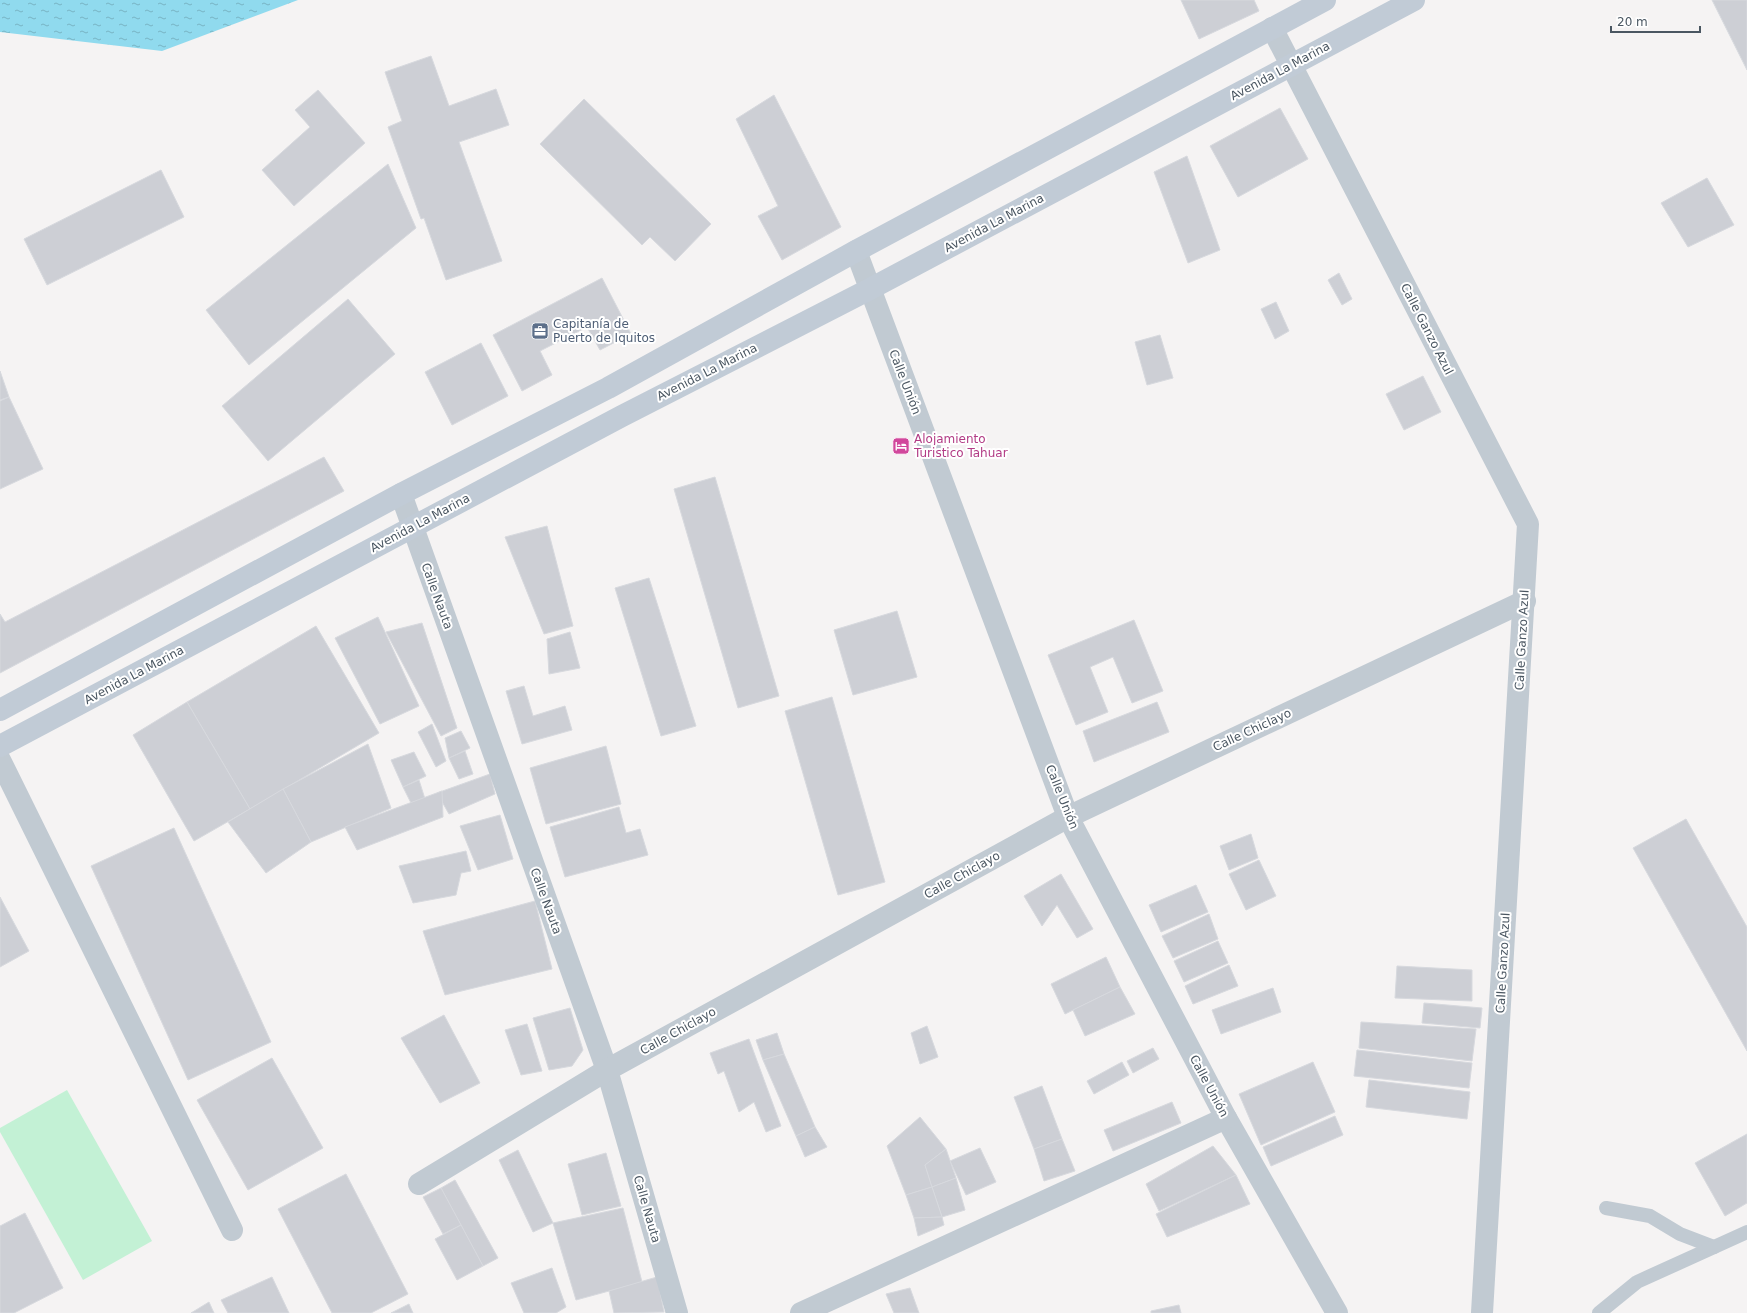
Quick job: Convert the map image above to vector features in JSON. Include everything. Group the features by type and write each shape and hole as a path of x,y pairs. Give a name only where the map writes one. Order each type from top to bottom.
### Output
{"main road":[{"path":"0,710 401,494 608,388 856,251 1325,0"},
{"name":"Avenida La Marina","path":"0,746 622,416 870,289 1414,0"},
{"path":"608,388 622,416"}],"street":[{"name":"Calle Ganzo Azul","path":"1272,28 1528,524 1525,601 1482,1313"},
{"name":"Calle Unión","path":"856,251 1068,817 1226,1118 1337,1313"},
{"name":"Calle Nauta","path":"401,494 607,1070 677,1313"},
{"name":"Calle Chiclayo","path":"419,1184 607,1070 1068,817 1525,601"},
{"path":"0,760 232,1230"},
{"path":"801,1313 1226,1118"}],"lane":[{"path":"1606,1208 1650,1216 1680,1234 1714,1247"},
{"path":"1598,1313 1638,1282 1747,1232"}],"green space":[{"path":"67,1090 152,1241 83,1280 0,1132 0,1128"}],"water":[{"path":"0,0 298,0 162,51 0,32"}],"building":[{"path":"1181,0 1254,0 1259,11 1199,39"},
{"path":"1712,0 1747,0 1747,70"},
{"path":"431,56 449,106 496,89 509,125 459,142 502,261 446,280 424,218 421,219 388,127 402,121 385,72"},
{"path":"318,90 365,143 294,206 262,170 310,127 295,110"},
{"path":"774,95 841,227 782,260 758,216 778,206 736,119"},
{"path":"584,99 711,224 675,261 650,237 642,245 540,144"},
{"path":"1280,108 1308,159 1238,197 1210,146"},
{"path":"1187,156 1220,250 1188,263 1154,172"},
{"path":"388,164 416,228 249,365 206,310"},
{"path":"161,170 184,217 47,285 24,239"},
{"path":"1707,178 1734,225 1688,247 1661,203"},
{"path":"1339,273 1352,299 1342,305 1328,280"},
{"name":"Capitanía de Puerto de Iquitos","path":"602,278 631,334 600,350 587,327 540,351 552,375 522,391 493,335"},
{"path":"348,299 395,354 268,461 222,406"},
{"path":"1276,302 1289,331 1275,339 1261,309"},
{"path":"1160,335 1173,378 1147,385 1135,342"},
{"path":"481,343 508,396 452,425 425,372"},
{"path":"0,371 9,397 0,400"},
{"path":"1423,376 1441,412 1404,430 1386,394"},
{"path":"9,397 43,469 0,489 0,401"},
{"path":"324,457 344,491 0,673 0,614 5,622"},
{"path":"715,477 779,696 738,708 674,489"},
{"path":"547,526 573,626 544,634 505,537"},
{"path":"649,578 696,726 661,736 615,588"},
{"path":"897,611 917,677 853,695 834,630"},
{"path":"378,617 419,706 380,724 335,638"},
{"path":"1134,620 1163,691 1132,703 1113,657 1090,667 1108,712 1076,725 1048,655"},
{"path":"422,623 457,728 441,736 386,632"},
{"path":"316,626 379,733 250,809 187,702"},
{"path":"570,632 580,668 549,674 547,639"},
{"path":"524,686 533,716 565,706 572,730 522,744 506,691"},
{"path":"832,697 885,882 838,895 785,711"},
{"path":"187,702 250,809 194,841 133,735"},
{"path":"1157,702 1169,732 1094,762 1083,731"},
{"path":"432,724 446,761 436,767 418,732"},
{"path":"461,731 470,748 449,758 445,738"},
{"path":"368,744 391,808 311,842 283,789"},
{"path":"606,746 621,804 546,824 530,768"},
{"path":"465,751 473,774 459,779 449,758"},
{"path":"414,752 426,776 403,787 391,760"},
{"path":"490,774 495,794 449,814 437,793"},
{"path":"419,780 425,799 412,805 403,787"},
{"path":"283,789 311,842 266,873 228,822"},
{"path":"442,791 443,817 357,850 345,827"},
{"path":"619,807 626,833 640,829 648,855 565,877 550,827"},
{"path":"500,815 513,859 478,870 460,826"},
{"path":"1686,819 1747,927 1747,1051 1633,848"},
{"path":"174,828 271,1042 188,1080 91,866"},
{"path":"1251,834 1258,858 1229,870 1220,846"},
{"path":"466,851 471,871 461,873 456,895 413,903 399,866"},
{"path":"1259,860 1276,896 1246,910 1229,874"},
{"path":"1061,874 1093,929 1077,938 1057,905 1042,926 1024,896"},
{"path":"1196,885 1208,912 1161,932 1149,905"},
{"path":"0,897 29,951 0,967"},
{"path":"535,901 552,969 445,995 423,931"},
{"path":"1209,914 1218,939 1173,958 1162,936"},
{"path":"1218,941 1228,963 1184,982 1174,961"},
{"path":"1106,957 1120,987 1065,1014 1051,984"},
{"path":"1229,965 1238,986 1193,1004 1185,986"},
{"path":"1397,966 1472,970 1472,1001 1395,998"},
{"path":"1120,987 1135,1014 1085,1036 1073,1010"},
{"path":"1273,988 1281,1012 1221,1034 1212,1010"},
{"path":"1424,1003 1482,1008 1480,1028 1422,1023"},
{"path":"570,1008 583,1050 572,1066 549,1070 533,1018"},
{"path":"444,1015 480,1083 440,1103 401,1038"},
{"path":"1361,1022 1476,1029 1472,1061 1359,1048"},
{"path":"527,1024 542,1071 521,1075 505,1030"},
{"path":"927,1026 938,1057 920,1064 911,1033"},
{"path":"777,1033 784,1054 763,1060 756,1040"},
{"path":"749,1039 781,1126 766,1132 754,1102 739,1112 724,1071 718,1074 710,1053"},
{"path":"1153,1048 1159,1059 1133,1073 1127,1061"},
{"path":"1357,1050 1472,1063 1469,1088 1354,1076"},
{"path":"784,1054 815,1127 796,1136 763,1060"},
{"path":"272,1058 323,1148 248,1190 197,1100"},
{"path":"1122,1062 1129,1075 1094,1094 1087,1081"},
{"path":"1313,1062 1335,1112 1261,1145 1239,1094"},
{"path":"1369,1080 1470,1092 1467,1119 1366,1107"},
{"path":"1042,1086 1062,1139 1034,1149 1014,1097"},
{"path":"1172,1102 1181,1123 1113,1151 1104,1130"},
{"path":"1335,1116 1343,1135 1271,1166 1263,1147"},
{"path":"920,1117 946,1149 925,1165 932,1187 906,1195 887,1146"},
{"path":"815,1127 827,1147 805,1157 796,1136"},
{"path":"1747,1134 1747,1203 1725,1216 1695,1163"},
{"path":"1062,1139 1075,1171 1044,1181 1034,1149"},
{"path":"1213,1146 1236,1175 1159,1211 1146,1184"},
{"path":"980,1148 996,1182 966,1195 950,1161"},
{"path":"946,1149 956,1178 932,1187 925,1165"},
{"path":"518,1150 553,1223 533,1232 499,1160"},
{"path":"606,1153 621,1206 582,1215 568,1164"},
{"path":"346,1174 408,1294 371,1313 332,1313 278,1209"},
{"path":"1236,1175 1250,1204 1167,1237 1156,1214"},
{"path":"956,1178 965,1210 942,1217 932,1187"},
{"path":"455,1180 498,1258 483,1266 441,1188"},
{"path":"932,1187 942,1217 914,1218 906,1195"},
{"path":"441,1188 461,1225 443,1234 423,1197"},
{"path":"623,1208 642,1282 576,1300 553,1223"},
{"path":"25,1213 63,1288 14,1313 0,1313 0,1226"},
{"path":"942,1217 944,1225 918,1236 914,1218"},
{"path":"461,1225 483,1266 457,1280 435,1239"},
{"path":"552,1268 566,1307 556,1313 524,1313 511,1283"},
{"path":"272,1277 289,1313 228,1313 221,1300"},
{"path":"657,1277 664,1312 614,1313 609,1291"},
{"path":"910,1288 919,1313 894,1313 886,1294"},
{"path":"209,1302 214,1313 191,1313"},
{"path":"409,1304 413,1313 391,1313"},
{"path":"1179,1305 1181,1313 1151,1313 1151,1311"}],"place":[{"name":"Capitanía de Puerto de Iquitos","path":"540,331"},
{"name":"Alojamiento Turistico Tahuar","path":"901,446"}]}
